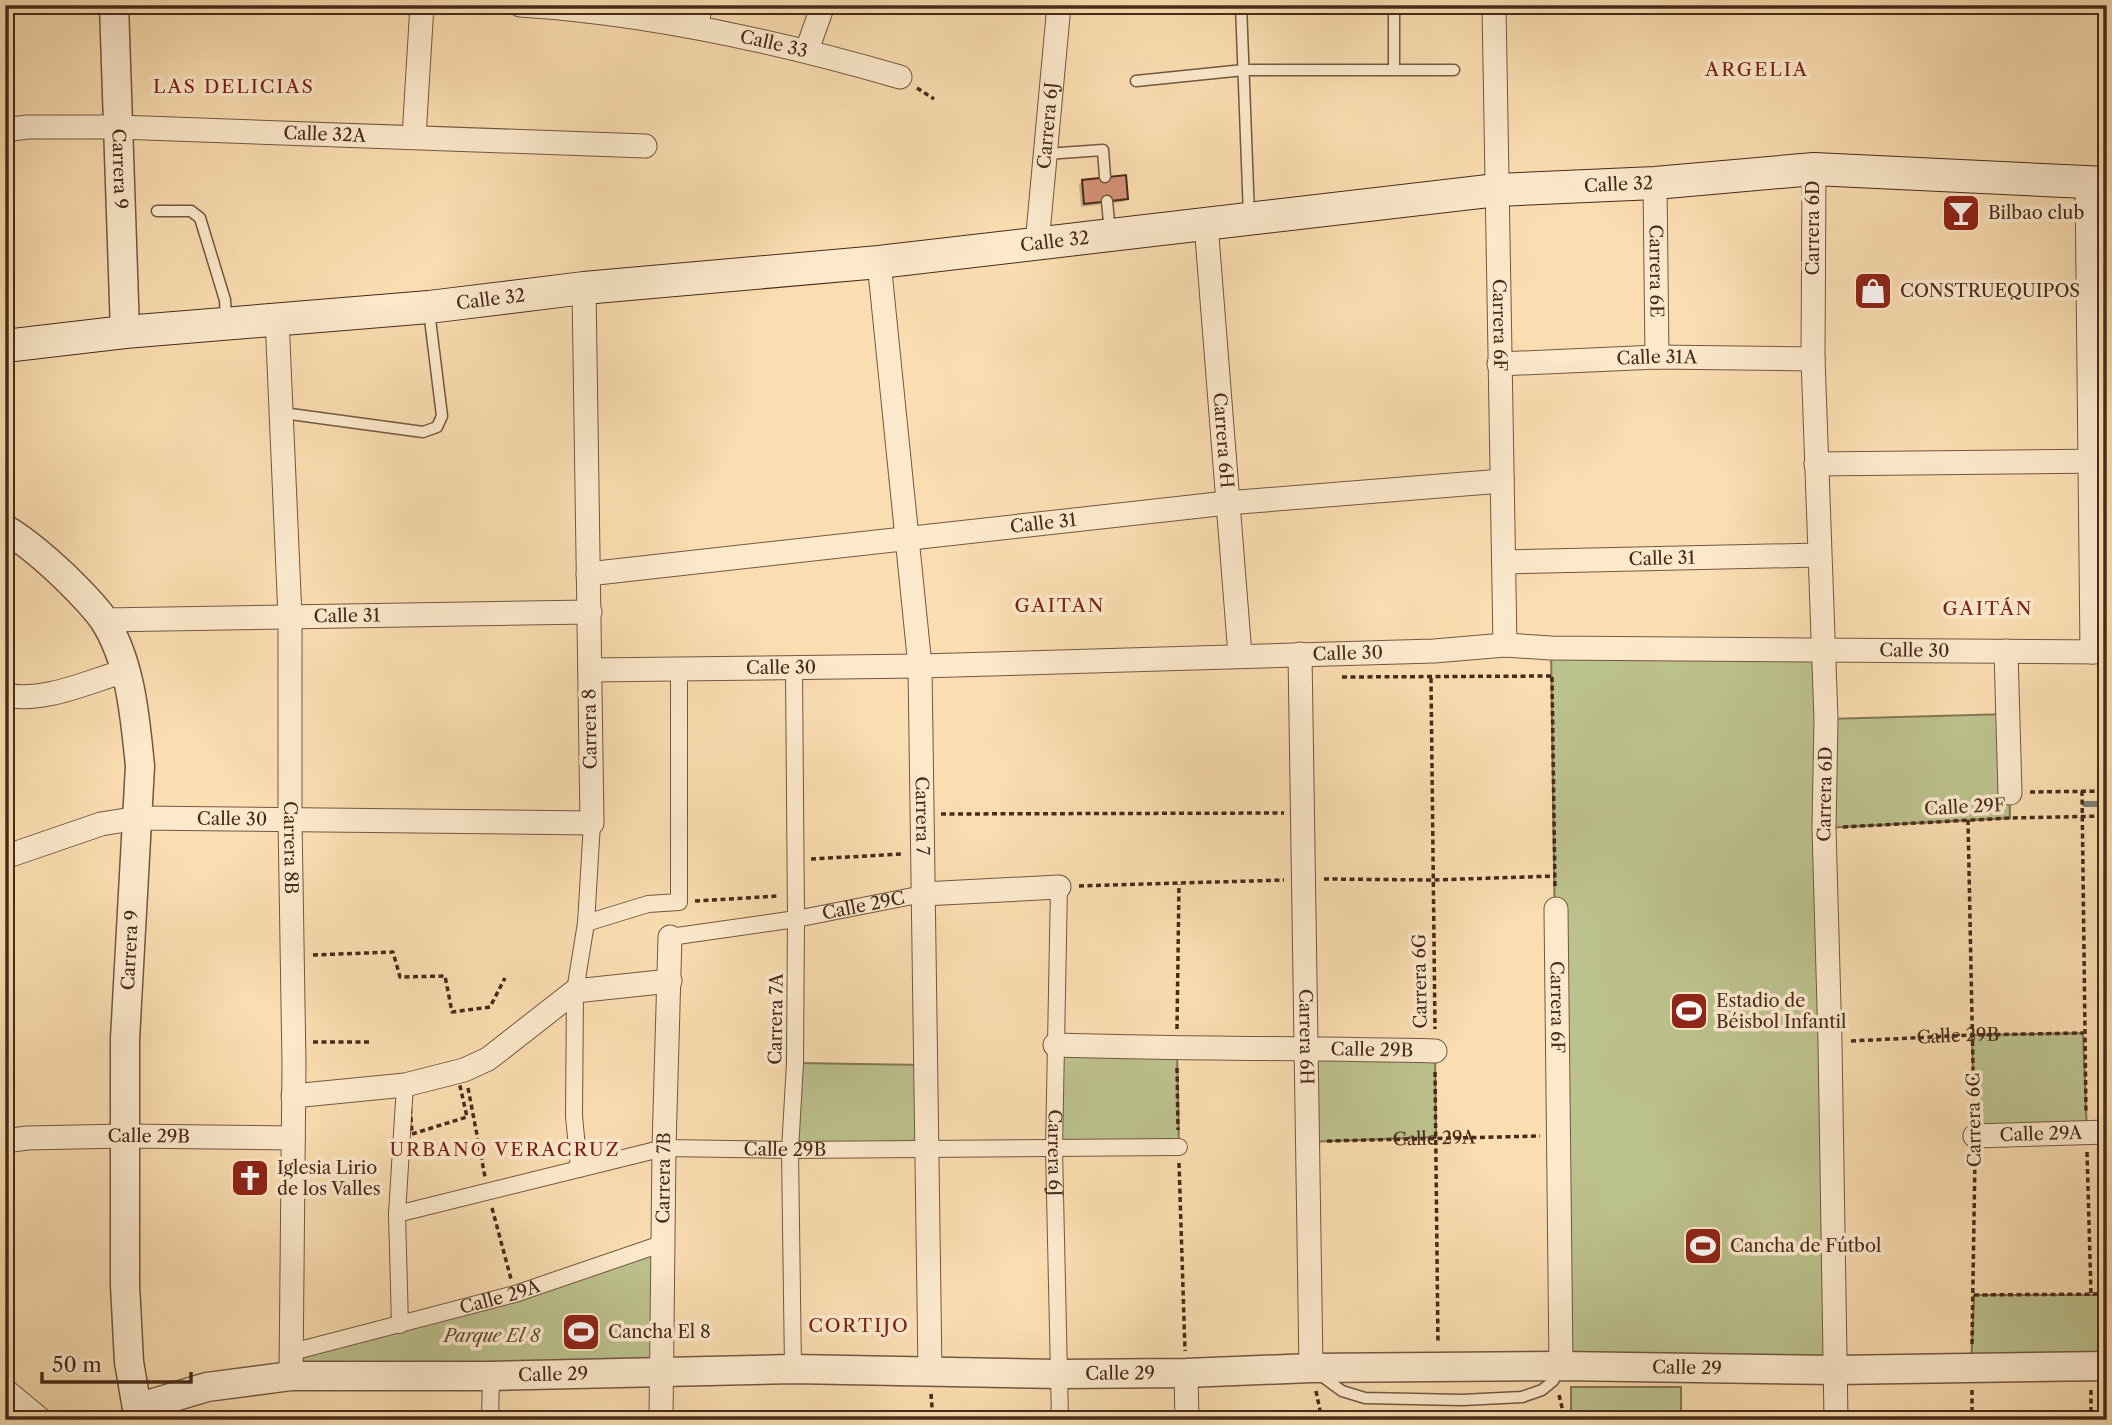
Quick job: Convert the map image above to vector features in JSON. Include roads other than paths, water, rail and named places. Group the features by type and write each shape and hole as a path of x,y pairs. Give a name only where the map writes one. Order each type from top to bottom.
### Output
{"main road":[{"name":"Calle 32","path":"5,346 125,332 429,307 584,288 880,262 1497,190 1655,183 1814,169 2097,183"}],"street":[{"name":"Carrera 9","path":"114,5 125,332"},
{"path":"414,137 422,5"},
{"name":"Calle 33","path":"520,5 699,16 900,77"},
{"path":"807,50 823,5"},
{"name":"Carrera 6J","path":"1037,244 1059,5"},
{"name":"Carrera 6F","path":"1494,5 1505,645"},
{"name":"Calle 32A","path":"5,130 118,127 645,146"},
{"name":"Carrera 6D","path":"1814,169 1813,359 1826,706 1824,828 1836,1420"},
{"name":"Carrera 6E","path":"1655,183 1657,357"},
{"path":"2097,183 2100,652"},
{"name":"Carrera 6H","path":"1206,224 1240,656"},
{"name":"Carrera 7","path":"880,262 920,666 930,1372"},
{"name":"Carrera 8","path":"579,1169 574,1116 575,991 586,923 592,823 584,288"},
{"name":"Carrera 8B","path":"277,318 290,617 294,1092 291,1364"},
{"name":"Calle 31A","path":"1499,364 1657,357 1813,359"},
{"path":"1816,464 2099,461"},
{"name":"Calle 31","path":"588,574 1227,503 1502,481"},
{"name":"Carrera 9","path":"5,529 50,562 104,620 125,671 136,726 140,766 125,1039 125,1285 129,1362 138,1414"},
{"name":"Calle 31","path":"1504,562 1819,555"},
{"name":"Calle 31","path":"104,620 590,612"},
{"name":"Calle 30","path":"590,670 920,666 1434,651 1505,645 1552,648 2100,652"},
{"path":"2006,651 2010,793"},
{"name":"Carrera 6H","path":"1300,654 1311,1368"},
{"name":"Carrera 7A","path":"793,1369 790,1150 795,1062 794,669"},
{"path":"586,923 649,904 679,902 679,670"},
{"path":"5,695 28,698 45,695 125,671"},
{"name":"Calle 30","path":"5,857 101,824 138,818 592,823"},
{"name":"Carrera 6J","path":"1059,887 1054,1149 1060,1420"},
{"name":"Calle 29C","path":"670,937 796,919 923,889 1059,887"},
{"name":"Carrera 6F","path":"1556,909 1560,1135 1557,1373"},
{"name":"Carrera 7B","path":"661,1420 663,1147 670,937"},
{"path":"294,1092 407,1088 464,1070 488,1059 575,991 670,981"},
{"name":"Calle 29B","path":"1055,1045 1435,1051"},
{"path":"400,1325 397,1214 407,1088"},
{"name":"Calle 29A","path":"1975,1136 2097,1133"},
{"name":"Calle 29B","path":"5,1141 125,1136 293,1138"},
{"name":"Calle 29B","path":"397,1214 663,1147 790,1150 1179,1147"},
{"name":"Calle 29A","path":"291,1364 400,1325 515,1294 664,1243"},
{"name":"Calle 29","path":"138,1414 207,1387 291,1364 491,1376 793,1369 1060,1374 1438,1368 1557,1373 2099,1366"},
{"path":"1186,1373 1187,1420"},
{"path":"491,1376 491,1420"},
{"path":"5,1390 41,1420"}],"lane":[{"path":"1241,5 1249,218"},
{"path":"1394,5 1394,70"},
{"path":"1136,81 1244,70 1454,70"},
{"path":"1044,155 1103,150 1105,177"},
{"path":"1107,201 1110,235"},
{"path":"157,211 191,211 200,218 225,300 227,323"},
{"path":"283,413 423,432 437,427 442,416 429,307"},
{"path":"1311,1368 1342,1391 1365,1398 1462,1400 1522,1397 1542,1390 1557,1373"}],"waterway":[{"path":"2085,804 2107,804"}],"place":[{"name":"Bilbao club","path":"1961,213"},
{"name":"CONSTRUEQUIPOS","path":"1873,291"},
{"name":"Estadio de Béisbol Infantil","path":"1689,1011"},
{"name":"Iglesia Lirio de los Valles","path":"250,1178"},
{"name":"Cancha de Fútbol","path":"1703,1246"},
{"name":"Cancha El 8","path":"581,1332"}],"district":[{"name":"ARGELIA","path":"1757,69"},
{"name":"LAS DELICIAS","path":"234,86"},
{"name":"GAITAN","path":"1060,605"},
{"name":"GAITÁN","path":"1988,608"},
{"name":"URBANO VERACRUZ","path":"505,1149"},
{"name":"CORTIJO","path":"859,1325"}],"park label":[{"name":"Parque El 8","path":"492,1336"}]}
